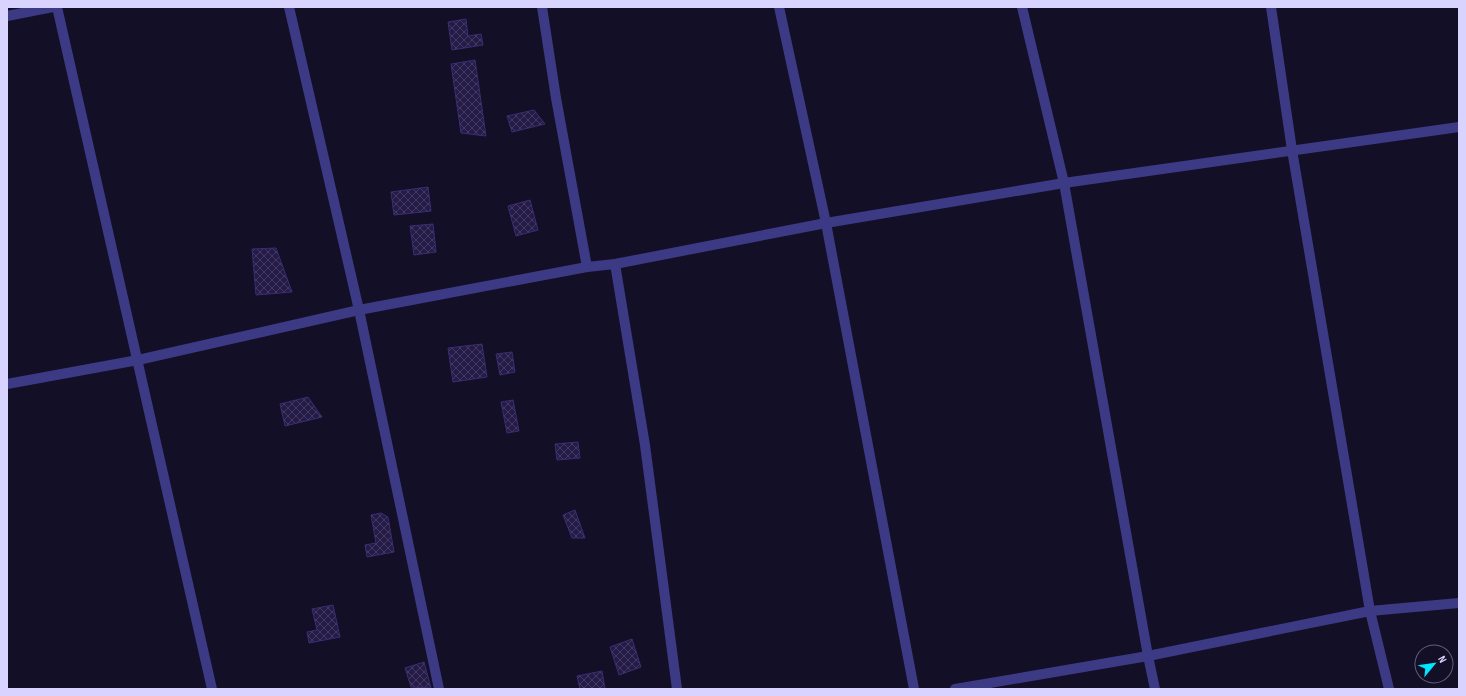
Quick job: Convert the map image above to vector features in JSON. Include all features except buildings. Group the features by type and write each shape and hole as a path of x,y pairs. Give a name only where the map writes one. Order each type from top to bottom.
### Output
{"street":[{"path":"7,16 54,7"},
{"path":"57,7 212,689"},
{"path":"288,7 359,310 439,689"},
{"path":"542,7 556,98 587,267"},
{"path":"779,7 826,224 914,689"},
{"path":"1022,7 1064,183 1148,656 1156,689"},
{"path":"1271,7 1292,150 1370,611 1389,689"},
{"path":"7,384 138,360 359,310 826,224 1064,183 1459,127"},
{"path":"615,264 645,445 677,689"},
{"path":"955,689 1148,656 1370,611 1459,603"}]}
